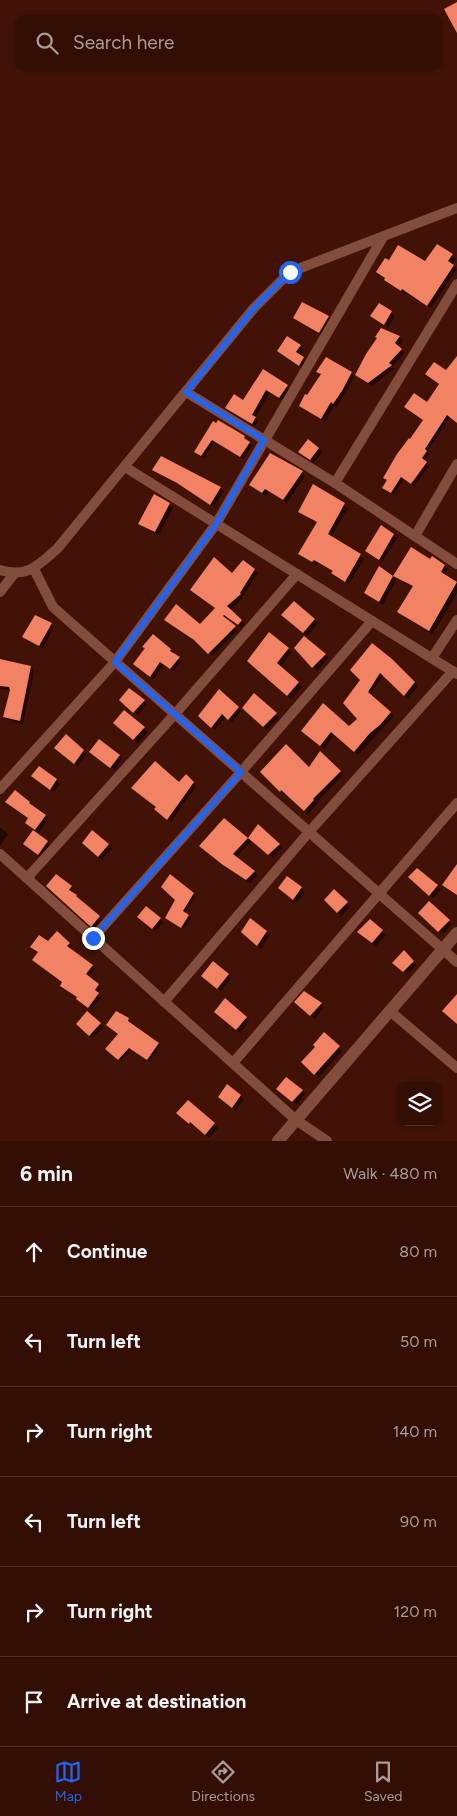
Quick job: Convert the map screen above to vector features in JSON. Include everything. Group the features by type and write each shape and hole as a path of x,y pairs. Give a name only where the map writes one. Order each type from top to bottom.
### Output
{"street":[{"path":"0,570 14,574 34,569 58,549 254,308 290,272 457,208"},
{"path":"0,789 115,662 216,524 383,236"},
{"path":"336,484 457,284"},
{"path":"186,392 336,484 457,564"},
{"path":"415,536 457,464"},
{"path":"125,467 455,672 309,832 164,1002"},
{"path":"34,569 53,606 457,962"},
{"path":"0,592 14,574"},
{"path":"27,878 175,714 297,574"},
{"path":"432,658 457,620"},
{"path":"93,938 372,621"},
{"path":"233,1063 457,803"},
{"path":"0,854 296,1120 326,1141"},
{"path":"278,1141 457,933"},
{"path":"390,1011 457,1068"}],"building":[{"path":"457,2 457,33 444,9"},
{"path":"437,244 453,254 448,261 454,265 427,306 402,289 401,291 384,280 385,278 376,272 385,258 389,260 398,245 425,261"},
{"path":"302,302 329,316 319,333 293,318"},
{"path":"379,303 392,311 384,325 370,316"},
{"path":"381,328 400,336 395,343 402,349 389,363 392,365 368,383 355,375"},
{"path":"287,336 301,345 296,352 304,357 299,366 277,351"},
{"path":"457,356 457,423 447,415 425,449 427,451 422,458 427,462 411,484 401,477 391,493 382,488 387,480 383,478 397,454 423,420 404,407 414,393 427,402 439,384 425,374 434,362 446,370"},
{"path":"326,357 352,372 342,391 333,404 331,402 321,419 299,406 305,394 307,395 321,374 316,372"},
{"path":"263,369 288,385 279,398 266,390 252,415 256,417 252,424 225,408 234,394 243,400"},
{"path":"218,420 245,436 244,438 250,442 240,457 212,440 201,456 194,452 213,421 216,423"},
{"path":"308,439 319,448 310,460 298,452"},
{"path":"270,453 303,471 283,500 265,489 262,493 249,485"},
{"path":"161,456 221,487 210,505 177,483 152,470"},
{"path":"313,484 345,503 328,534 361,554 345,582 331,573 333,571 314,560 312,562 298,554 317,522 298,512"},
{"path":"154,494 170,503 155,532 138,524"},
{"path":"381,525 394,534 379,560 365,551"},
{"path":"411,547 430,559 432,556 445,565 441,572 457,582 429,631 397,612 413,586 393,576"},
{"path":"214,557 232,573 243,560 255,569 241,594 227,606 242,620 238,625 223,616 236,626 208,654 194,640 164,620 176,604 200,624 215,608 190,590"},
{"path":"379,566 393,576 379,602 364,593"},
{"path":"294,601 315,619 303,633 281,615"},
{"path":"35,615 52,623 39,646 22,637"},
{"path":"269,632 289,648 277,663 299,682 287,696 247,661"},
{"path":"153,634 171,649 170,651 180,657 170,669 160,662 150,677 133,664 145,648 142,647"},
{"path":"304,636 326,654 312,668 294,648"},
{"path":"372,643 392,659 415,682 404,696 380,673 368,692 391,712 354,752 331,732 320,746 301,731 323,703 349,726 357,719 343,703 360,680 350,670"},
{"path":"0,659 31,666 20,721 3,717 10,690 9,687 0,686"},
{"path":"129,688 145,700 133,713 119,700"},
{"path":"219,689 239,707 228,720 222,714 211,728 198,716"},
{"path":"254,693 277,713 263,727 242,708"},
{"path":"124,710 145,727 133,740 113,723"},
{"path":"66,734 84,750 74,764 54,748"},
{"path":"99,739 120,755 110,768 89,752"},
{"path":"286,744 309,767 320,751 341,771 313,799 304,811 281,790 280,792 260,772"},
{"path":"155,761 179,782 186,774 194,782 167,820 154,809 156,807 131,788"},
{"path":"39,766 57,779 50,790 31,776"},
{"path":"15,790 46,815 35,830 25,823 28,818 5,802"},
{"path":"224,818 248,838 233,854 255,871 246,880 199,846"},
{"path":"258,824 280,844 268,855 248,838"},
{"path":"33,830 48,841 38,855 23,844"},
{"path":"92,830 109,844 98,857 82,843"},
{"path":"457,864 457,895 442,885"},
{"path":"417,868 438,885 429,896 408,877"},
{"path":"56,874 72,886 69,890 100,916 91,927 46,886"},
{"path":"170,874 194,893 183,911 189,915 181,928 165,918 175,900 161,887"},
{"path":"287,876 302,887 293,900 278,888"},
{"path":"334,889 348,902 337,913 324,900"},
{"path":"429,901 450,920 438,932 418,913"},
{"path":"146,906 161,918 152,929 137,917"},
{"path":"250,918 267,931 257,946 241,932"},
{"path":"370,919 383,930 372,943 357,932"},
{"path":"57,931 70,943 67,946 93,965 86,974 99,984 95,990 99,993 88,1008 76,999 77,997 60,986 62,982 32,960 38,952 30,947 39,935 48,941"},
{"path":"404,950 414,961 403,972 392,963"},
{"path":"213,961 229,974 217,989 201,976"},
{"path":"304,991 322,1003 310,1016 294,1002"},
{"path":"457,994 457,1024 442,1011"},
{"path":"225,998 247,1017 236,1030 214,1012"},
{"path":"87,1011 101,1023 89,1036 76,1024"},
{"path":"116,1011 129,1018 128,1021 159,1043 147,1060 129,1048 118,1060 105,1049 118,1034 106,1025"},
{"path":"324,1032 340,1046 314,1075 301,1062 315,1047 313,1045"},
{"path":"286,1077 303,1090 292,1102 276,1089"},
{"path":"227,1084 241,1095 232,1108 218,1097"},
{"path":"188,1100 215,1123 205,1135 176,1113"}],"route":[{"path":"93,938 241,772 115,662 216,524 264,440 186,392 254,308 290,272"}]}
